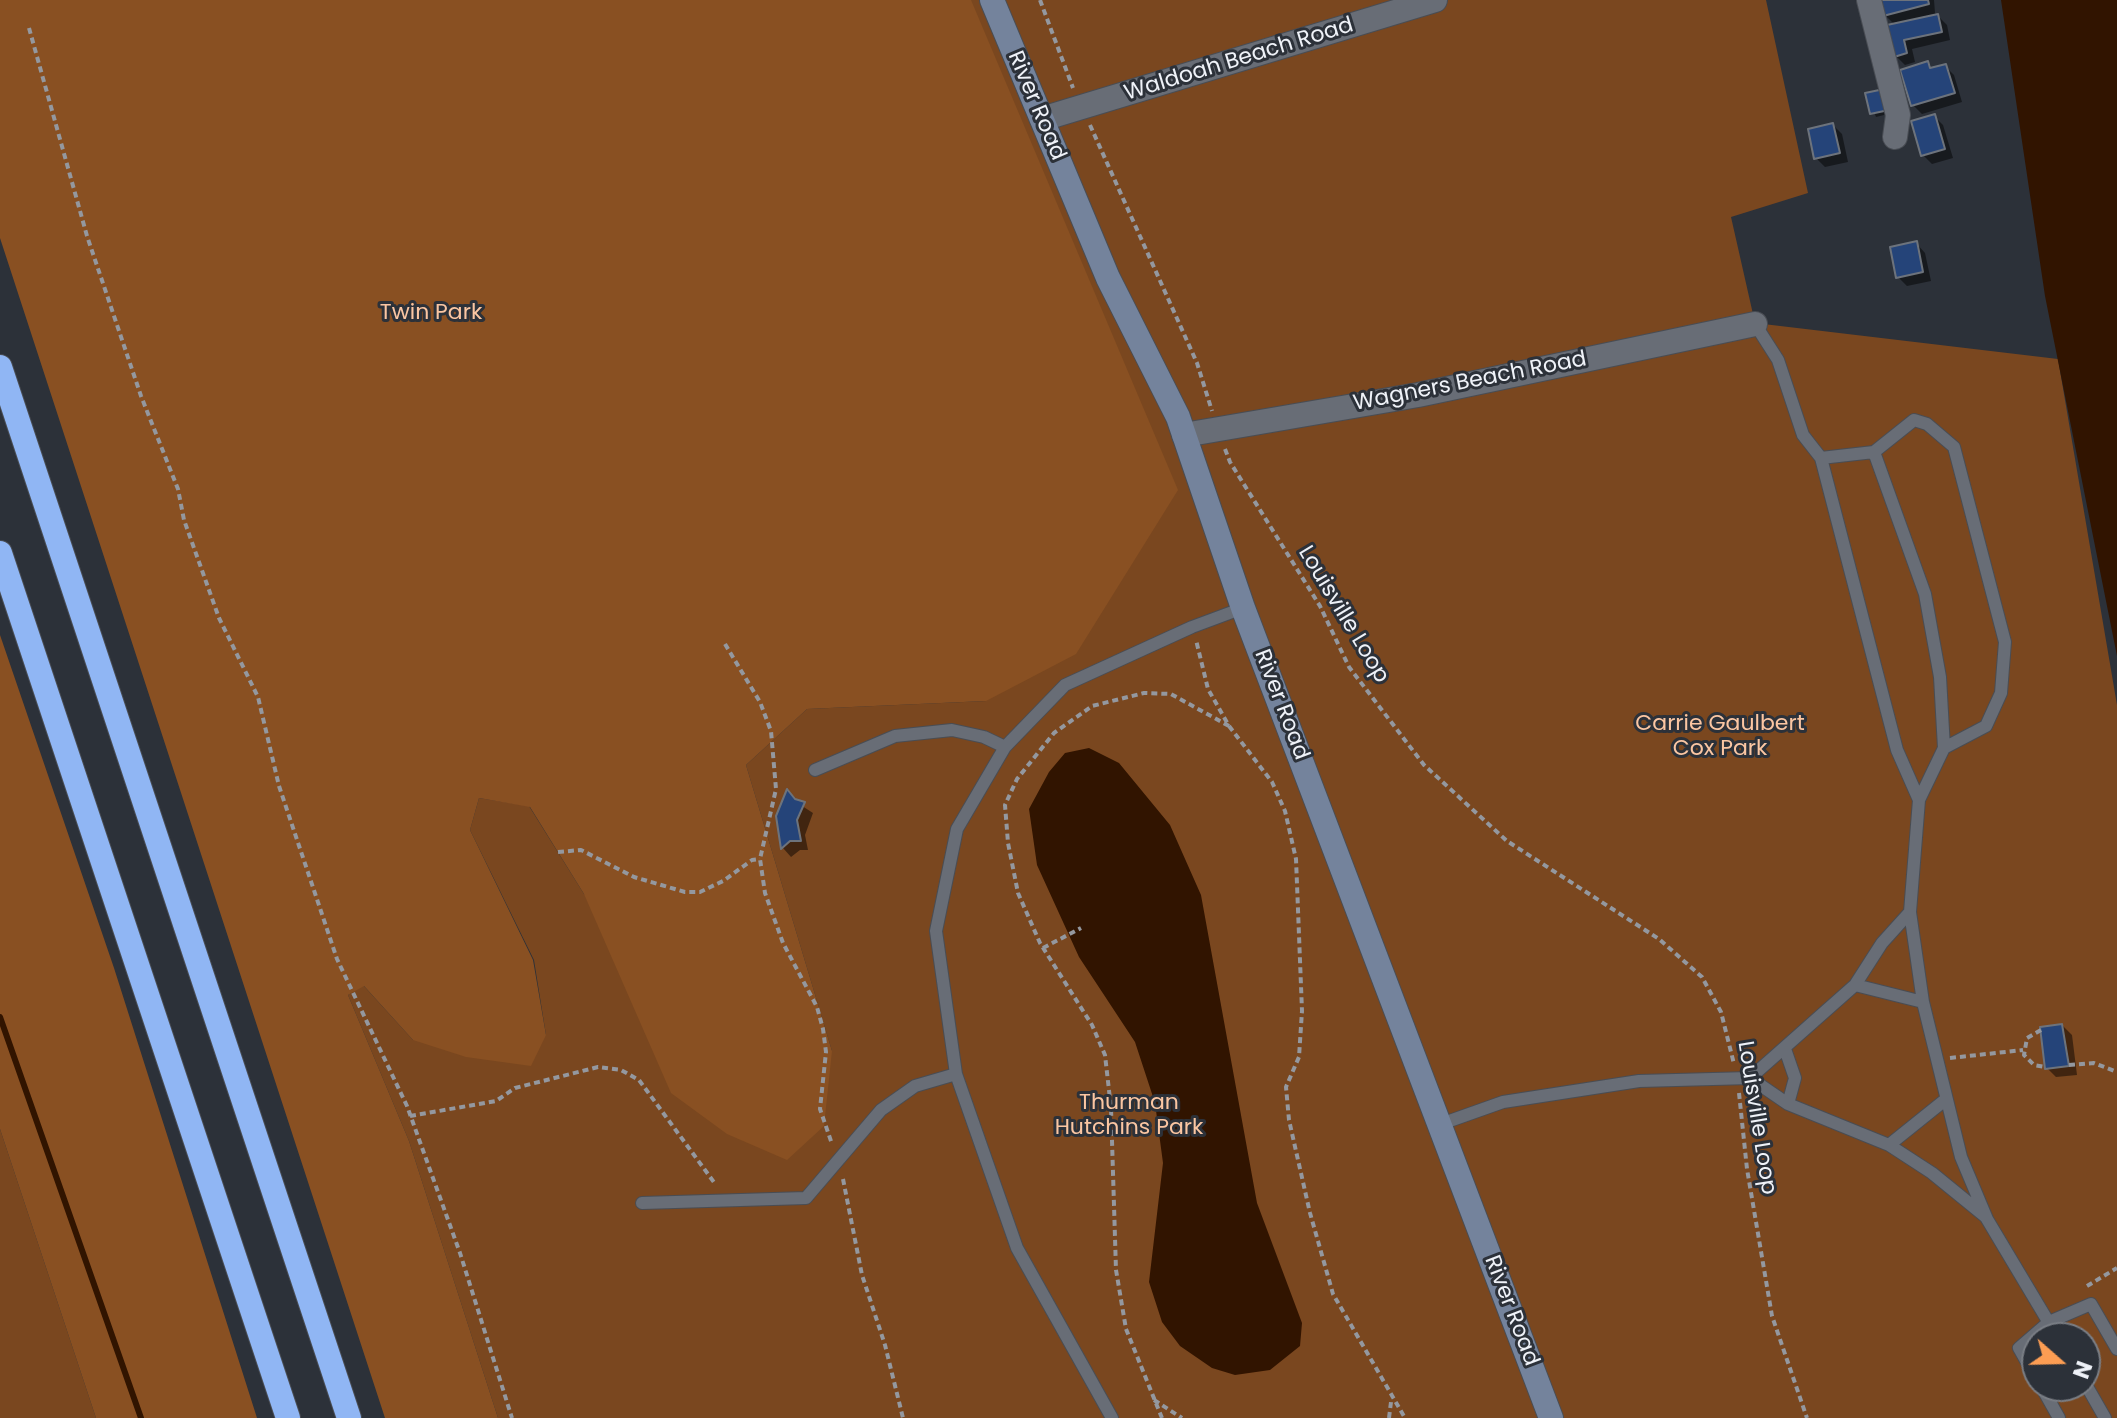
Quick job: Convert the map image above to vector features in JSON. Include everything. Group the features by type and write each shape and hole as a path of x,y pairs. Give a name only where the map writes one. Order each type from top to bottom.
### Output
{"highway":[{"path":"0,367 349,1418"},
{"path":"0,553 288,1418"}],"street":[{"name":"River Road","path":"992,0 1108,278 1184,435 1243,608 1551,1418"},
{"name":"Waldoah Beach Road","path":"1042,119 1435,0"},
{"path":"1869,0 1898,115 1895,137"},
{"name":"Wagners Beach Road","path":"1184,435 1418,395 1755,324"}],"lane":[{"path":"1755,324 1778,360 1803,435 1821,458 1897,750 1919,800"},
{"path":"1821,458 1874,452 1914,420 1927,424 1954,447 2005,642 2001,693 1986,726 1968,732 1944,748"},
{"path":"1874,452 1925,594 1940,677 1944,748 1919,800 1910,912 1923,1002 1945,1100 1961,1157 1987,1219 2049,1322 2091,1304 2117,1349"},
{"path":"1112,1418 1017,1248 956,1074 936,931 957,829 1005,747 1065,685 1192,627 1243,608"},
{"path":"815,770 895,736 952,730 984,737 1005,747"},
{"path":"1744,1079 1785,1049 1855,985 1882,943 1910,912"},
{"path":"1855,985 1923,1002"},
{"path":"1785,1049 1795,1078 1788,1104"},
{"path":"642,1203 806,1198 837,1158 892,1102 915,1086 956,1074"},
{"path":"1441,1124 1503,1102 1639,1081 1744,1079 1788,1104 1889,1145 1932,1173 1987,1219"},
{"path":"1889,1145 1945,1100"}],"path":[{"name":"Louisville Loop","path":"1040,0 1082,107 1197,363 1230,462 1320,606 1349,667 1424,765 1507,841 1588,897 1659,939 1702,977 1721,1012 1744,1079 1747,1169 1772,1316 1807,1418"},
{"path":"29,28 87,236 141,396 178,489 184,520 219,618 258,697 279,786 337,959 410,1116 460,1253 512,1418"},
{"path":"1192,627 1208,689 1229,726 1272,782 1285,811 1296,859 1302,1011 1299,1057 1286,1087 1289,1120 1310,1213 1333,1294 1405,1418"},
{"path":"725,644 760,702 776,761 776,789 760,859 765,893 774,920 817,1007 823,1029 826,1052 820,1109 847,1190 862,1275 885,1345 903,1418"},
{"path":"1162,1418 1126,1329 1116,1270 1111,1108 1105,1055 1092,1025 1043,948 1018,893 1008,843 1005,805 1017,779 1054,733 1092,706 1144,693 1171,694 1229,726"},
{"path":"558,852 581,850 634,877 685,892 700,892 723,881 752,860 760,859"},
{"path":"1043,948 1081,928"},
{"path":"2023,1050 2031,1034 2041,1030"},
{"path":"1936,1059 2023,1050"},
{"path":"2023,1050 2028,1061 2045,1067"},
{"path":"2069,1065 2094,1063 2117,1072"},
{"path":"410,1116 496,1101 515,1088 598,1067 621,1070 639,1080 728,1200"},
{"path":"2087,1286 2117,1268"},
{"path":"1152,1398 1182,1418"},
{"path":"1389,1418 1392,1400"}],"green space":[{"name":"Twin Park","path":"0,0 971,0 1178,490 1076,654 986,701 807,709 746,765 832,1051 824,1126 787,1160 727,1134 671,1093 584,894 530,807 479,798 470,830 533,960 546,1035 531,1066 466,1057 413,1040 364,986 348,995 409,1141 498,1418 385,1418 0,238"},
{"path":"9,0 1766,0 1808,193 1731,217 1755,323 2058,359 2117,705 2117,1418 498,1418 409,1141 348,995 363,985 413,1040 546,1035 534,960 470,830 479,798 529,806 584,894 832,1051 746,765 807,709 986,701"},
{"path":"0,635 114,968 257,1418 96,1418 0,1129"},
{"path":"0,1129 96,1418 0,1418"}],"shaded area":[{"path":"2001,0 2117,0 2117,656 2045,296"},
{"path":"1089,748 1119,763 1170,825 1201,895 1257,1203 1302,1323 1300,1346 1270,1370 1235,1375 1212,1368 1180,1346 1162,1322 1149,1282 1163,1163 1155,1103 1135,1042 1079,957 1037,865 1029,809 1049,772 1065,753"}],"building":[{"path":"1879,0 1928,0 1929,4 1883,16"},
{"path":"1938,14 1942,32 1904,40 1907,53 1894,57 1887,25"},
{"path":"1928,61 1930,68 1946,64 1955,93 1911,106 1900,70"},
{"path":"1884,89 1889,110 1870,114 1865,93"},
{"path":"1935,114 1945,149 1921,156 1911,121"},
{"path":"1833,123 1840,153 1814,159 1808,129"},
{"path":"1917,241 1923,272 1896,278 1890,247"},
{"path":"787,789 795,799 805,802 797,820 801,841 790,841 781,849 776,816"},
{"path":"2062,1024 2069,1066 2045,1069 2040,1027"}],"waterway":[{"path":"0,1017 141,1418"}],"park label":[{"name":"Carrie Gaulbert Cox Park","path":"1720,736"},
{"name":"Thurman Hutchins Park","path":"1129,1116"}]}
